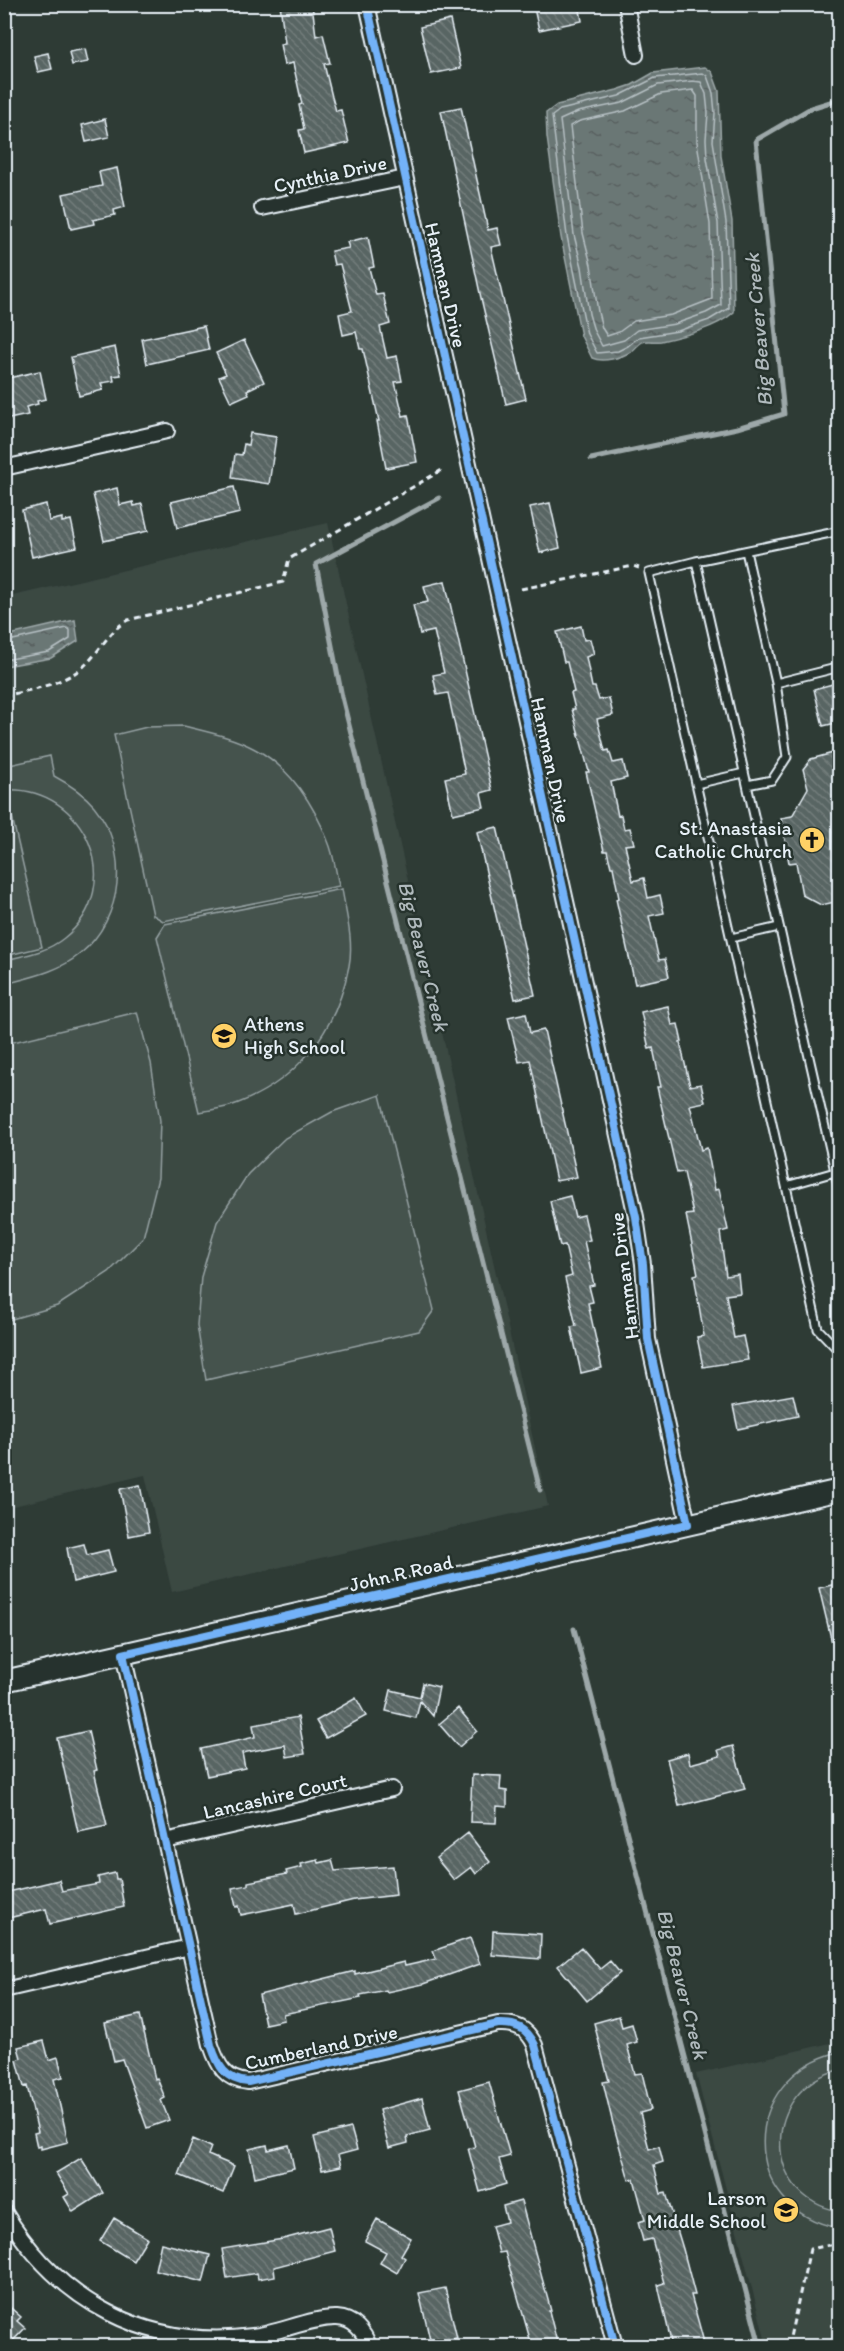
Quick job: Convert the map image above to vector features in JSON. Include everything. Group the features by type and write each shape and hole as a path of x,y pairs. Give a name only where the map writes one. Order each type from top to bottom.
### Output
{"main road":[{"name":"John R Road","path":"4,1681 840,1490"}],"street":[{"name":"Hamman Drive","path":"367,4 636,1217 643,1264 648,1339 688,1524"},
{"path":"626,4 636,55"},
{"name":"Cynthia Drive","path":"262,208 405,178"},
{"path":"4,468 167,431"},
{"name":"Cumberland Drive","path":"123,1654 215,2057 227,2076 239,2081 258,2080 498,2024 517,2025 525,2030 535,2045 615,2346"},
{"name":"Lancashire Court","path":"165,1841 392,1789"},
{"path":"4,1990 189,1947"},
{"path":"4,2211 43,2265 81,2297 114,2316 174,2335 211,2339 256,2336 339,2318 359,2327 369,2346"}],"lane":[{"path":"840,531 649,573 819,1329 840,1352"},
{"path":"746,551 776,683 787,757 772,780 747,785"},
{"path":"696,561 840,1193"},
{"path":"776,683 840,667"},
{"path":"696,784 744,773"},
{"path":"731,938 779,927"},
{"path":"786,1186 835,1172"},
{"path":"829,1341 840,1338"}],"path":[{"path":"4,696 72,675 85,666 117,626 128,620 283,582 289,559 442,470"},
{"path":"521,589 633,566 649,573"},
{"path":"788,2346 810,2249 840,2243"}],"shaded area":[{"name":"Athens High School","path":"328,523 548,1506 172,1592 145,1475 5,1508 4,598"},
{"path":"184,726 247,745 268,757 290,777 308,801 322,827 332,852 339,886 163,921 153,915 114,735 147,727"},
{"path":"50,756 54,776 85,797 106,824 117,863 117,883 106,922 95,939 80,954 53,970 5,984 5,960 43,950 64,938 83,917 93,892 95,867 89,843 76,821 57,804 33,793 5,790 5,766"},
{"path":"5,795 7,795 42,947 5,956"},
{"path":"342,889 351,947 349,966 343,990 323,1034 293,1070 274,1084 230,1106 199,1112 157,937 165,924"},
{"path":"137,1012 151,1063 160,1121 158,1178 143,1238 109,1272 57,1306 5,1321 5,1044"},
{"path":"380,1095 434,1310 419,1331 206,1380 197,1325 201,1277 217,1222 248,1174 285,1138 332,1112"},
{"name":"Larson Middle School","path":"839,2041 839,2346 767,2346 696,2074"},
{"path":"839,2052 839,2070 814,2081 795,2098 784,2119 780,2142 784,2165 795,2186 813,2202 839,2211 839,2228 806,2216 782,2196 768,2171 763,2142 768,2113 782,2087 806,2066"}],"water":[{"path":"705,67 712,72 719,91 721,156 732,221 734,312 719,323 700,331 661,341 642,342 632,351 617,358 601,360 592,358 581,336 561,237 547,137 546,113 557,105 632,85 653,73"},
{"path":"75,620 78,641 51,658 5,666 5,636"}],"building":[{"path":"280,4 312,4 316,36 323,34 330,63 324,64 332,97 336,111 341,110 349,143 304,153 299,130 304,129 299,105 302,104 293,63 284,65 280,44 285,43"},
{"path":"533,4 579,4 582,21 539,30"},
{"path":"450,20 461,68 431,74 420,27"},
{"path":"85,49 88,62 72,65 69,52"},
{"path":"48,53 52,69 38,72 34,56"},
{"path":"461,107 488,230 497,228 501,245 491,247 526,399 506,404 441,111"},
{"path":"105,119 109,137 86,142 82,125"},
{"path":"117,168 125,207 114,210 115,215 93,220 94,224 71,229 63,194 102,186 99,172"},
{"path":"368,237 374,267 369,268 376,295 383,294 390,324 380,327 387,358 397,356 402,381 395,382 403,416 408,415 417,462 386,468 377,421 379,421 363,349 360,349 356,332 343,335 339,314 352,311 340,264 334,265 331,251 349,248 347,242"},
{"path":"204,326 209,350 147,364 142,339"},
{"path":"244,340 264,382 247,390 249,394 231,402 219,377 226,374 216,353"},
{"path":"115,347 121,375 113,376 114,381 101,383 103,390 79,396 71,357"},
{"path":"40,371 46,399 26,407 28,415 4,420 4,379"},
{"path":"250,433 276,437 269,484 232,478 235,454 242,455 244,444 248,445"},
{"path":"234,487 240,513 177,528 171,502"},
{"path":"117,488 120,505 133,502 134,506 142,504 148,531 104,541 93,494"},
{"path":"550,503 560,548 540,553 530,507"},
{"path":"46,504 49,521 62,518 62,522 71,520 77,547 32,557 22,510"},
{"path":"445,581 492,790 481,793 484,807 453,814 445,778 465,774 448,693 437,695 433,675 444,673 434,631 420,634 413,605 428,602 424,586"},
{"path":"581,626 584,640 590,639 594,654 586,657 592,687 595,687 599,700 609,698 613,715 597,719 605,751 609,750 613,763 623,761 627,778 611,782 618,816 621,815 624,829 630,828 634,844 625,845 633,881 644,878 648,898 660,895 664,913 649,916 659,960 665,959 669,977 635,984 616,899 619,898 613,867 611,867 607,851 604,851 586,772 589,772 572,709 575,709 571,693 574,692 557,632"},
{"path":"840,682 840,722 823,726 814,689"},
{"name":"St. Anastasia Catholic Church","path":"833,753 840,779 840,901 821,905 802,895 796,862 789,863 781,818 792,816 808,788 803,769 811,759"},
{"path":"497,827 535,995 515,999 477,832"},
{"path":"668,1006 672,1025 678,1024 690,1086 701,1084 705,1102 690,1105 701,1150 707,1148 715,1190 719,1189 728,1230 720,1232 726,1276 738,1274 740,1293 726,1295 734,1338 743,1336 748,1360 703,1367 697,1337 704,1336 694,1275 698,1274 686,1215 693,1214 684,1172 677,1173 657,1087 661,1087 653,1048 649,1049 641,1012"},
{"path":"526,1013 530,1033 544,1030 577,1177 556,1181 530,1060 519,1062 508,1017"},
{"path":"570,1196 575,1217 584,1215 590,1240 584,1241 594,1285 589,1286 593,1302 588,1303 602,1368 581,1373 571,1327 576,1326 565,1278 572,1276 565,1245 560,1246 550,1201"},
{"path":"793,1395 798,1416 738,1429 733,1406"},
{"path":"140,1485 149,1532 129,1536 120,1489"},
{"path":"84,1544 87,1555 108,1550 114,1572 73,1582 67,1548"},
{"path":"840,1583 840,1651 834,1651 819,1588"},
{"path":"423,1683 439,1687 433,1716 420,1701 416,1718 386,1711 391,1690 420,1697"},
{"path":"356,1698 366,1716 326,1738 316,1721"},
{"path":"458,1708 477,1731 459,1747 439,1724"},
{"path":"298,1717 305,1754 287,1757 285,1745 242,1753 245,1768 207,1776 201,1749 255,1737 253,1725"},
{"path":"88,1731 97,1770 94,1771 107,1826 78,1832 57,1738"},
{"path":"733,1746 745,1789 679,1806 667,1759 688,1753 690,1764 720,1756 718,1750"},
{"path":"472,1775 501,1776 500,1790 507,1791 507,1807 497,1806 496,1823 470,1822"},
{"path":"468,1833 490,1862 476,1874 471,1867 454,1880 436,1858"},
{"path":"318,1860 319,1863 332,1860 335,1871 393,1866 396,1895 354,1900 296,1914 294,1904 241,1915 239,1906 236,1907 232,1888 248,1885 248,1882 287,1874 286,1871 302,1867 301,1864"},
{"path":"115,1873 116,1879 119,1879 124,1907 50,1924 46,1909 4,1919 4,1893 59,1880 62,1891 99,1884 98,1877"},
{"path":"493,1931 541,1934 540,1959 492,1955"},
{"path":"470,1938 480,1964 423,1984 360,1995 361,1998 283,2014 284,2020 265,2024 259,1995 355,1971 355,1974 404,1962 405,1966 436,1959 433,1951"},
{"path":"581,1947 600,1969 610,1961 620,1973 587,2001 558,1966"},
{"path":"140,2015 155,2079 157,2078 165,2098 161,2100 169,2120 147,2128 122,2059 114,2061 105,2023"},
{"path":"619,2016 622,2027 632,2024 637,2042 627,2045 635,2074 642,2073 651,2110 640,2113 649,2149 659,2146 663,2162 654,2165 661,2194 666,2193 683,2249 695,2295 691,2295 705,2346 672,2346 658,2285 664,2283 652,2239 643,2241 638,2222 645,2220 634,2179 629,2180 612,2120 603,2082 609,2081 594,2023"},
{"path":"44,2041 49,2060 58,2057 63,2077 54,2079 68,2142 41,2149 41,2146 37,2147 34,2133 38,2132 27,2086 24,2087 17,2060 21,2058 18,2047"},
{"path":"489,2082 510,2156 499,2159 506,2184 480,2192 468,2148 475,2147 459,2090"},
{"path":"422,2098 430,2130 407,2136 408,2143 389,2148 379,2110"},
{"path":"351,2128 357,2150 338,2155 341,2166 322,2170 314,2137"},
{"path":"193,2139 211,2147 208,2155 234,2166 223,2193 179,2175"},
{"path":"267,2145 268,2150 289,2145 294,2168 255,2177 249,2149"},
{"path":"81,2158 103,2193 73,2212 64,2197 69,2194 56,2173"},
{"path":"521,2201 551,2311 549,2311 558,2346 532,2346 505,2252 499,2253 492,2226 507,2222 503,2206"},
{"path":"114,2218 147,2238 133,2261 100,2241"},
{"path":"377,2219 411,2238 401,2255 405,2258 397,2273 380,2263 386,2252 365,2241"},
{"path":"329,2227 335,2251 274,2267 275,2276 258,2279 257,2273 227,2278 222,2249 283,2239"},
{"path":"161,2243 210,2255 203,2282 155,2270"},
{"path":"445,2288 457,2338 431,2344 419,2293"},
{"path":"4,2302 21,2317 17,2321 25,2328 8,2346 4,2346"}],"waterway":[{"name":"Big Beaver Creek","path":"591,459 737,428 784,414 756,140 811,108 840,99"},
{"name":"Big Beaver Creek","path":"439,498 316,564 342,697 540,1490"},
{"name":"Big Beaver Creek","path":"574,1629 760,2346"}],"cycle path":[{"path":"367,4 636,1217 643,1264 648,1339 688,1524 123,1654 211,2045 223,2071 240,2081 248,2082 498,2024 510,2024 525,2031 535,2045 615,2346"}],"place":[{"name":"St. Anastasia Catholic Church","path":"812,840"},
{"name":"Athens High School","path":"224,1036"},
{"name":"Larson Middle School","path":"786,2210"}]}
